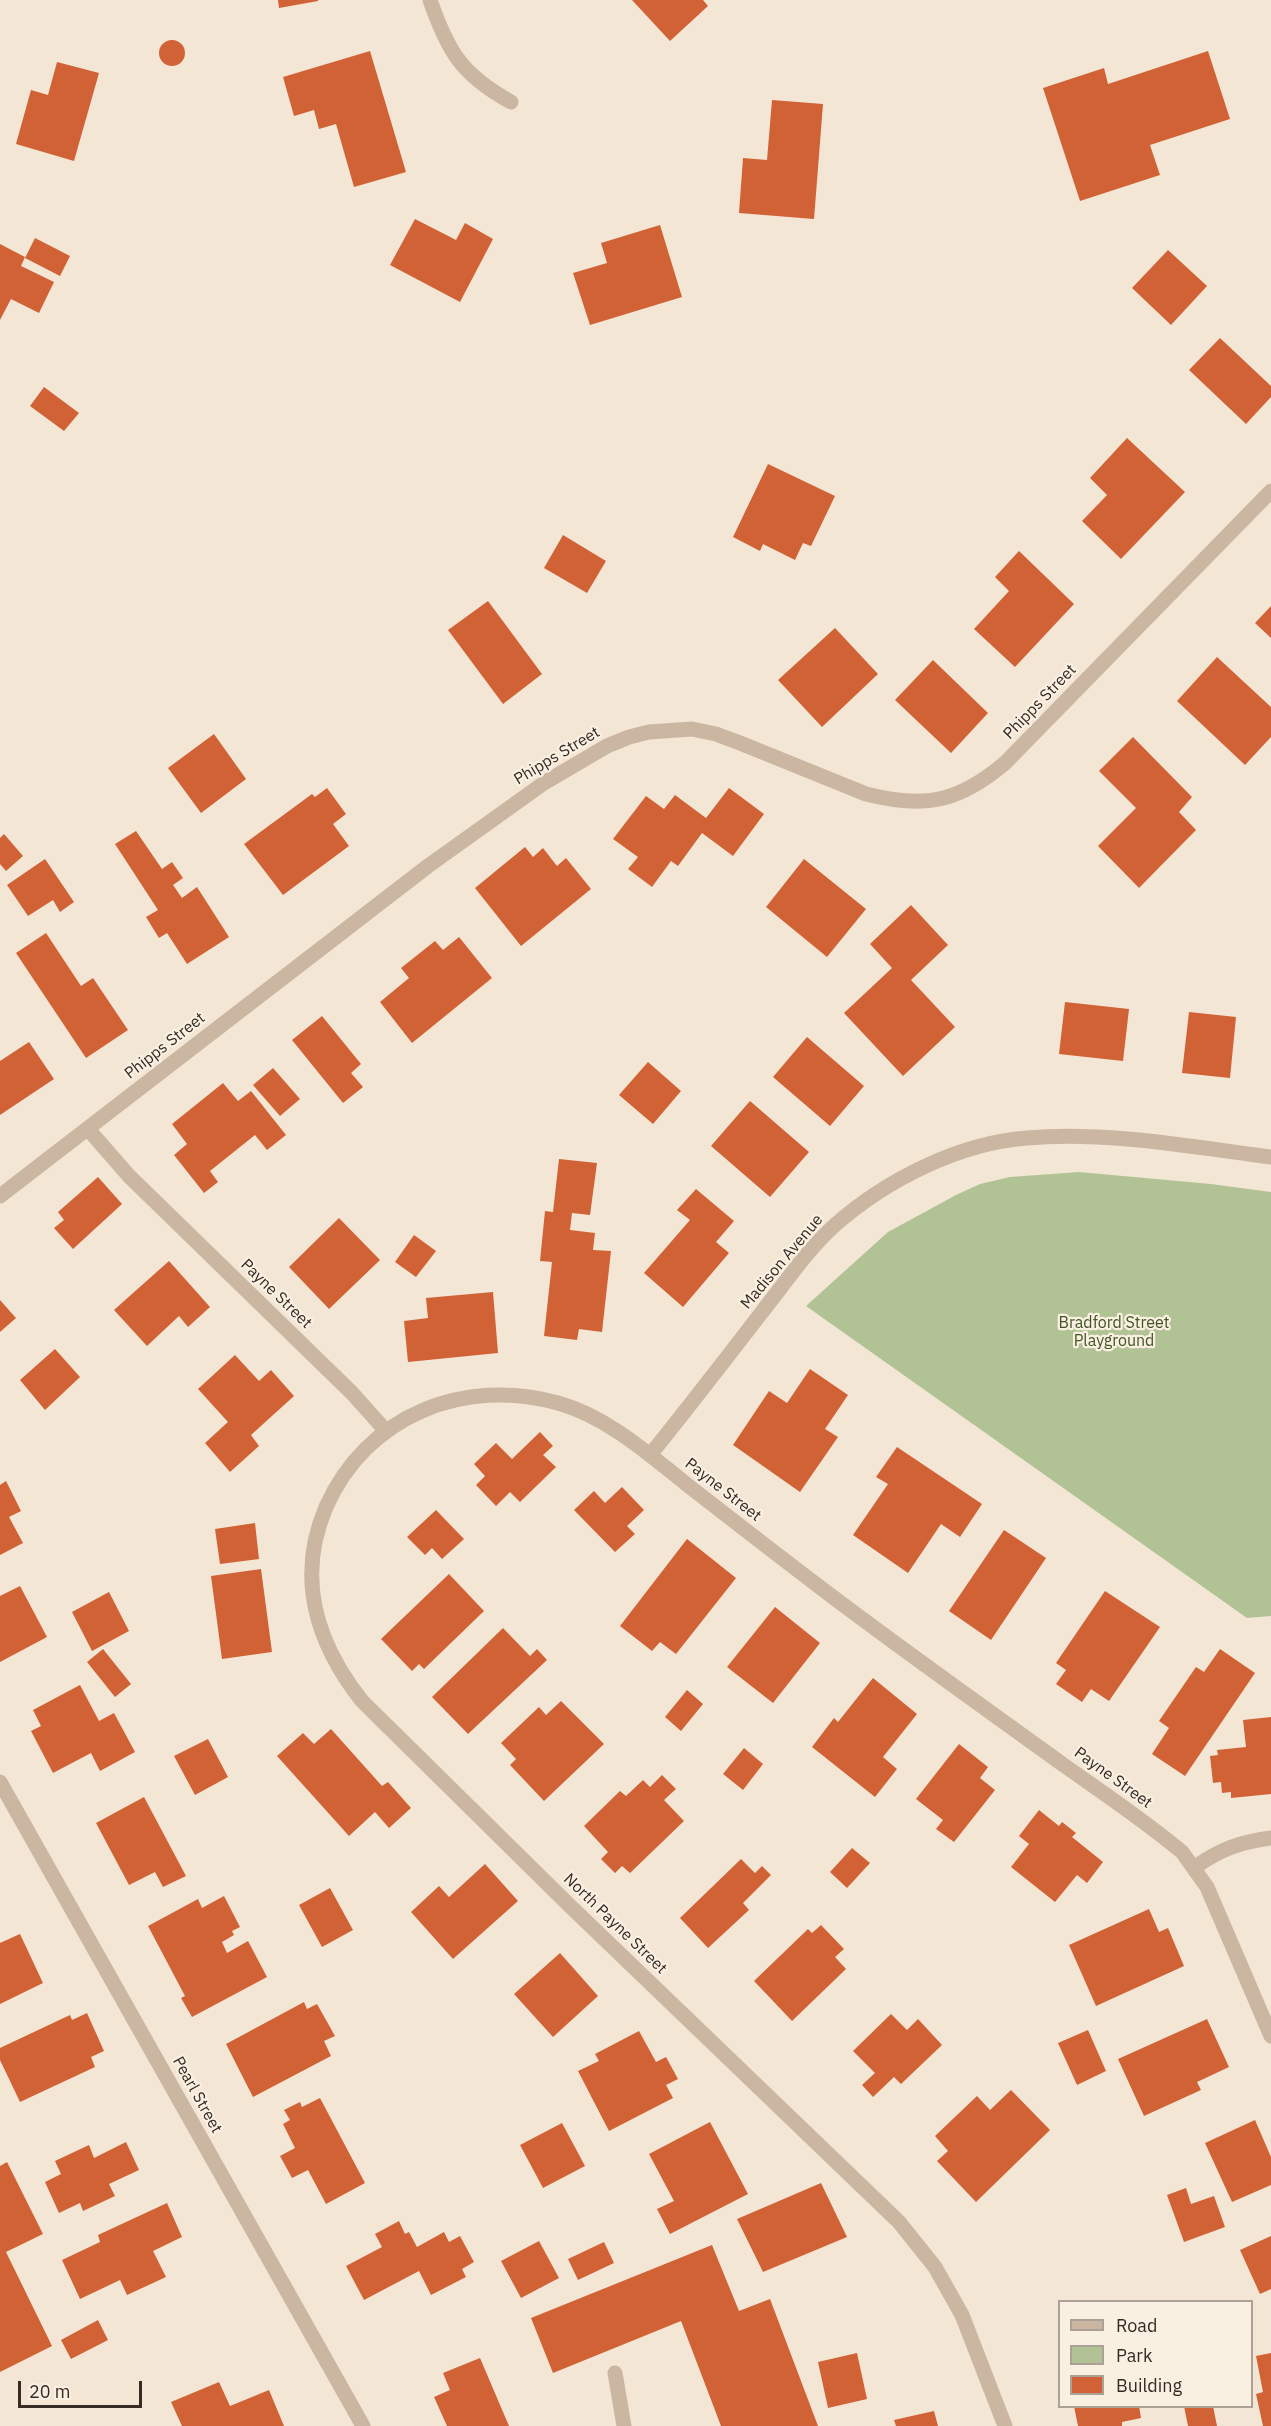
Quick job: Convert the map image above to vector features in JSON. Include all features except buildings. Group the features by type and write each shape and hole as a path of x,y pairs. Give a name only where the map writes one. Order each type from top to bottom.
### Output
{"street":[{"path":"430,0 441,30 462,66 477,81 511,102"},
{"name":"Phipps Street","path":"0,1196 465,838 581,760 629,736 671,729 692,729 716,734 866,794 887,799 929,802 946,799 967,790 987,778 1005,763 1271,491"},
{"name":"Payne Street","path":"88,1129 129,1176 352,1393 386,1431 403,1418 442,1403 485,1395 519,1396 553,1402 583,1412 612,1428 650,1455 834,1598 1167,1839 1195,1867 1217,1908 1271,2036"},
{"name":"Madison Avenue","path":"650,1455 814,1246 858,1206 931,1165 977,1147 1000,1141 1055,1136 1156,1143 1271,1157"},
{"name":"North Payne Street","path":"386,1431 353,1463 339,1484 326,1507 313,1554 312,1598 317,1619 326,1642 348,1683 362,1701 569,1905 898,2222 934,2267 962,2315 1005,2426"},
{"name":"Pearl Street","path":"0,1782 363,2426"},
{"path":"1195,1867 1220,1850 1271,1838"},
{"path":"615,2373 624,2426"}],"green space":[{"name":"Bradford Street Playground","path":"1079,1172 1271,1192 1271,1616 1247,1618 806,1306 888,1232 956,1195 980,1184 1010,1177"}]}
